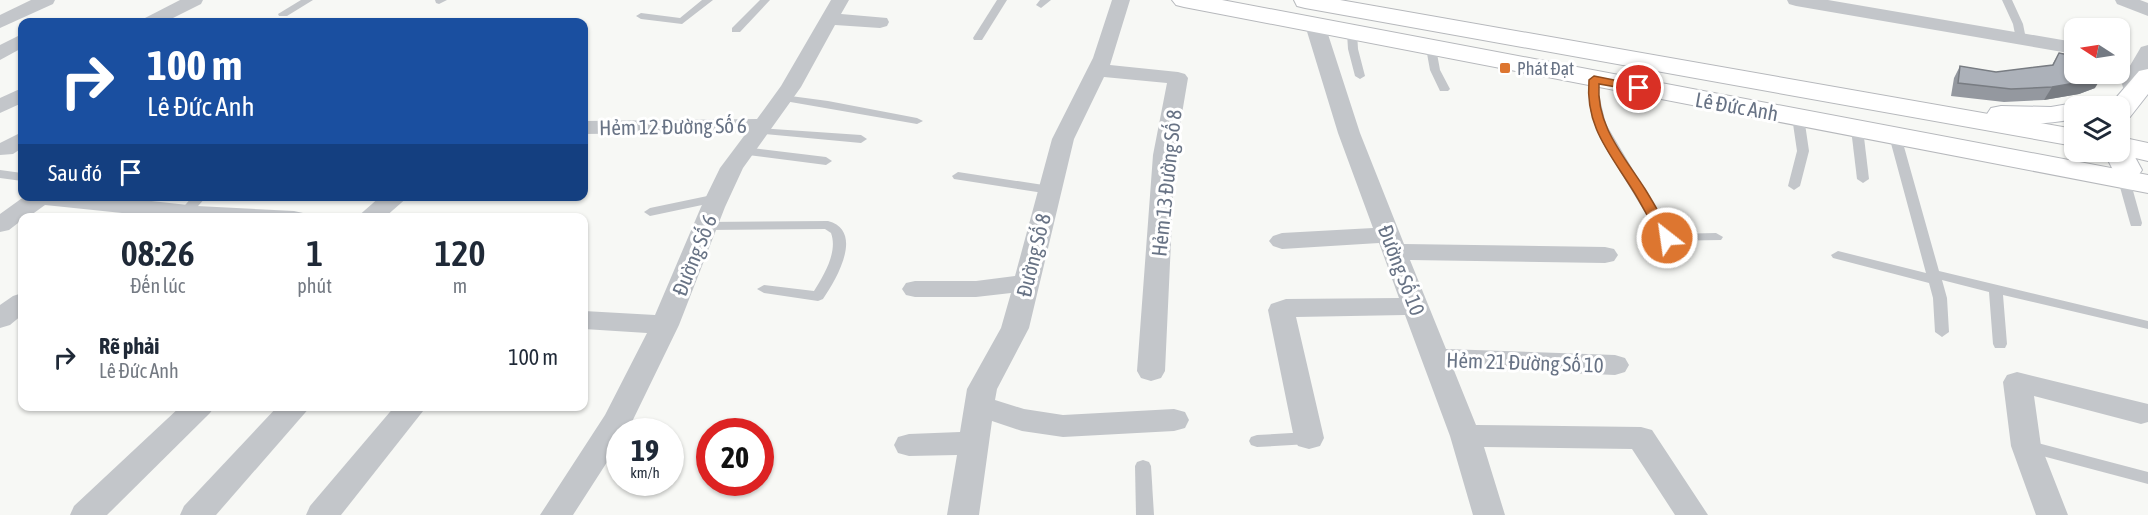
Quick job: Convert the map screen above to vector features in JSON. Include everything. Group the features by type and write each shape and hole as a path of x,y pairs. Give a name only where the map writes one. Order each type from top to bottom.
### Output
{"main road":[{"name":"Lê Đức Anh","path":"1184,0 1895,136 2133,165"},
{"name":"Lê Đức Anh","path":"1223,0 2133,165"},
{"name":"Lê Đức Anh","path":"1301,0 2001,114 2064,127"},
{"name":"Lê Đức Anh","path":"1360,0 2064,136"},
{"path":"2110,96 2139,79"},
{"path":"2001,114 2051,115 2064,113"},
{"path":"2130,139 2148,142"}],"street":[{"path":"1,23 46,0"},
{"path":"160,18 194,0"},
{"name":"Đường Số 8","path":"963,515 982,389 1015,328 1063,139 1110,40 1121,0"},
{"path":"1796,0 1851,15 1918,21 2064,46"},
{"path":"1914,0 1918,21"},
{"path":"2124,0 2148,10"},
{"path":"835,10 880,22"},
{"name":"Đường Số 6","path":"556,515 618,420 665,325 705,226 732,168 783,98 835,10"},
{"path":"1,23 18,30"},
{"name":"Đường Số 10","path":"1315,25 1349,133 1465,436 1489,515"},
{"path":"0,54 18,43"},
{"name":"Hẻm 13 Đường Số 8","path":"1097,70 1178,78 1164,155 1151,371"},
{"path":"0,106 18,96"},
{"name":"Hẻm 12 Đường Số 6","path":"588,127 761,128"},
{"path":"0,225 34,201"},
{"path":"97,201 139,213 193,204 258,213"},
{"path":"375,213 390,201"},
{"path":"1282,241 1605,255"},
{"path":"915,289 976,289 1025,283"},
{"path":"0,319 18,305"},
{"path":"1309,438 1281,310 1286,308 1416,306"},
{"path":"588,320 665,325"},
{"name":"Hẻm 21 Đường Số 10","path":"1436,358 1615,365"},
{"path":"2052,515 2026,446 2017,382 2141,413"},
{"path":"980,406 1022,420 1063,426 1174,420"},
{"path":"86,515 195,411"},
{"path":"196,515 291,411"},
{"path":"322,515 408,411"},
{"path":"1465,436 1641,438 1692,515"},
{"path":"909,445 974,443"}],"lane":[{"path":"283,14 308,0"},
{"path":"641,16 682,21 708,0"},
{"path":"736,30 765,0"},
{"path":"978,38 1002,0"},
{"path":"2007,0 2018,24 2021,39"},
{"path":"1352,33 1353,49 1360,76"},
{"path":"1431,48 1435,70 1444,89"},
{"path":"1594,80 1592,100 1606,141 1667,238 1716,237"},
{"path":"783,98 917,121"},
{"path":"1794,186 1803,151 1798,117"},
{"path":"761,128 861,139"},
{"path":"1857,129 1863,179"},
{"path":"1895,136 1940,298 1942,333"},
{"path":"744,151 826,161"},
{"path":"2133,165 2136,223"},
{"path":"0,174 18,176"},
{"path":"957,176 1050,190"},
{"path":"650,212 717,198"},
{"path":"705,226 828,225 837,231 840,240 837,255 832,272 818,296 764,289"},
{"path":"1838,255 1996,289 2145,325"},
{"path":"1996,289 2000,344"},
{"path":"1257,441 1309,438"},
{"path":"2026,446 2148,478"},
{"path":"1143,466 1146,515"}],"building":[{"path":"2059,53 2064,54 2064,84 2070,84 2011,89 1958,83 1960,66 1996,72 2053,65"}],"place":[{"name":"Phát Đạt","path":"1505,68"}],"route":[{"path":"1639,88 1594,80 1592,100 1606,141 1667,238"}]}
